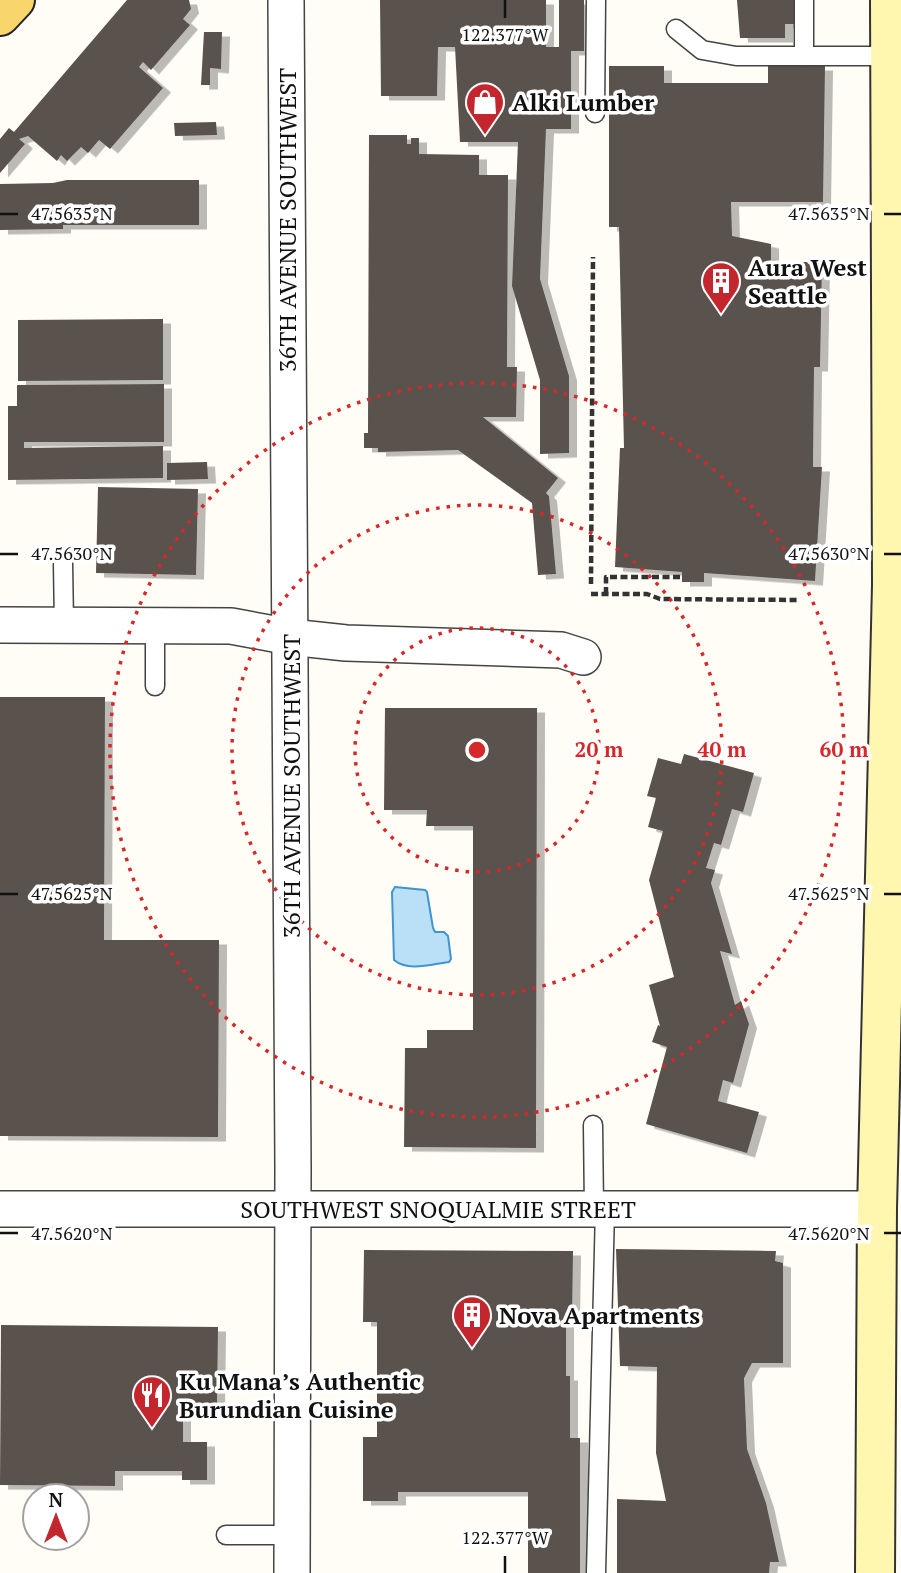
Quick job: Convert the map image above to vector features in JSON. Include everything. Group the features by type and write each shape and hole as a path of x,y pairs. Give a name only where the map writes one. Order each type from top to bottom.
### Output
{"main road":[{"path":"0,16 15,0"},
{"path":"875,1573 892,585 890,0"}],"street":[{"name":"36TH AVENUE SOUTHWEST","path":"286,0 293,1209 292,1573"},
{"path":"0,625 231,626 290,637 346,643 561,650 583,657"},
{"name":"SOUTHWEST SNOQUALMIE STREET","path":"0,1209 883,1210"}],"lane":[{"path":"595,113 596,0"},
{"path":"804,0 804,56"},
{"path":"676,29 702,50 736,56 890,56"},
{"path":"63,563 64,625"},
{"path":"155,626 155,686"},
{"path":"593,1125 599,1209 596,1573"},
{"path":"226,1535 292,1535"}],"path":[{"path":"591,584 593,257"},
{"path":"606,594 606,577 682,577"},
{"path":"591,594 647,594 660,599 797,600"}],"water":[{"path":"395,887 427,892 433,928 435,932 444,932 448,936 451,959 449,962 406,966 394,960 392,892"}],"building":[{"path":"127,0 189,0 191,9 183,19 190,25 151,70 143,62 139,67 163,88 110,149 99,140 88,153 81,147 67,161 61,155 57,161 28,136 19,139 25,144 0,173 0,139 9,128 14,132"},
{"path":"380,0 546,0 546,47 559,47 559,0 584,0 584,51 571,51 571,129 546,129 540,279 569,376 569,453 540,454 540,380 512,286 518,142 460,142 455,47 438,47 437,96 381,96"},
{"path":"737,0 795,0 795,24 785,24 785,38 740,38"},
{"path":"204,32 222,32 221,69 210,68 210,85 201,85"},
{"name":"Aura West Seattle","path":"609,66 664,66 664,83 768,83 768,66 825,66 823,202 731,202 732,236 771,244 771,262 822,262 820,367 814,367 813,467 822,467 815,581 704,573 704,582 682,582 682,572 615,567 620,448 624,448 619,227 609,227"},
{"path":"216,122 217,135 175,136 174,123"},
{"path":"369,135 407,135 407,144 411,144 411,138 419,138 419,154 479,155 479,175 508,175 507,367 517,367 516,417 483,417 558,478 546,493 549,496 556,574 538,575 532,503 458,450 378,452 378,448 364,448 364,433 368,433"},
{"path":"67,180 199,180 199,225 63,225 63,229 0,230 0,184 53,183"},
{"path":"163,319 163,380 18,381 18,320"},
{"path":"164,384 164,442 24,442 24,448 163,446 163,478 8,480 8,406 17,406 17,385"},
{"path":"207,462 208,479 167,480 167,463"},
{"path":"98,487 198,489 196,575 96,573"},
{"path":"0,697 105,697 104,940 219,940 218,1137 0,1136"},
{"path":"385,708 537,708 536,1148 404,1147 405,1048 427,1048 427,1030 473,1030 473,826 426,826 427,810 384,810"},
{"path":"684,754 754,773 743,812 732,809 721,845 714,843 706,868 715,870 711,883 732,954 720,951 735,1005 741,1001 749,1024 733,1083 723,1080 718,1101 759,1112 747,1153 646,1124 667,1047 652,1042 658,1025 660,1026 649,985 674,977 649,880 663,831 648,827 656,798 647,796 658,758 681,764"},
{"path":"616,1249 776,1251 775,1261 783,1263 783,1363 752,1363 744,1378 747,1449 766,1503 779,1562 770,1562 769,1573 617,1573 617,1499 666,1501 656,1453 657,1367 620,1366"},
{"name":"Nova Apartments","path":"364,1250 573,1251 572,1320 566,1320 566,1376 570,1376 570,1438 580,1438 580,1573 528,1573 528,1492 398,1492 398,1501 363,1501 363,1437 377,1437 377,1322 363,1322"},
{"path":"1,1325 218,1327 217,1404 183,1404 183,1442 207,1442 207,1480 182,1480 182,1471 115,1471 115,1486 91,1486 91,1482 21,1482 21,1485 0,1485"}],"place":[{"name":"Alki Lumber","path":"485,136"},
{"name":"Aura West Seattle","path":"721,315"},
{"name":"Nova Apartments","path":"472,1349"},
{"name":"Ku Mana’s Authentic Burundian Cuisine","path":"152,1429"}]}
